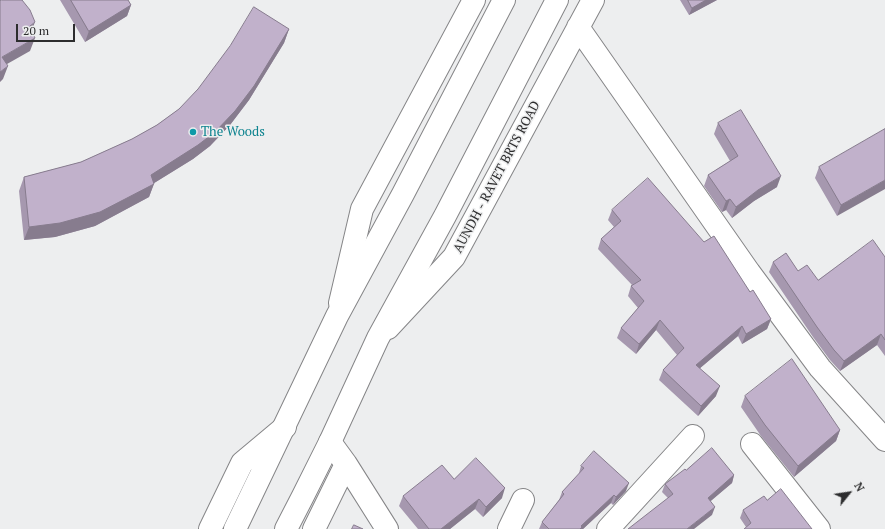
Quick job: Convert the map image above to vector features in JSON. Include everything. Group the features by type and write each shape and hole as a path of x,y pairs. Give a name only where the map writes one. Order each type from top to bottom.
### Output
{"street":[{"path":"337,316 362,209 474,0"},
{"path":"235,529 337,316 403,194 504,0"},
{"path":"286,529 330,442 378,338 444,216 557,0"},
{"name":"AUNDH - RAVET BRTS ROAD","path":"378,338 454,257 592,0"},
{"path":"578,26 749,272 820,368 885,440"},
{"path":"210,529 242,464 285,427"},
{"path":"608,529 693,436"},
{"path":"330,442 346,464 387,529"},
{"path":"752,444 819,529"},
{"path":"314,529 346,464"},
{"path":"509,529 523,500"}],"building":[{"path":"22,0 30,10 35,22 30,26 35,38 2,57 8,66 0,72 0,1"},
{"path":"71,0 128,0 131,5 89,31"},
{"path":"688,0 706,0 692,8"},
{"name":"The Woods","path":"254,7 289,29 254,86 235,111 215,132 198,145 151,175 154,184 100,212 60,223 29,227 24,177 81,162 132,139 157,125 179,109 198,89 230,46"},
{"path":"741,110 781,176 758,190 736,207 730,199 726,201 708,175 738,156 718,123"},
{"path":"885,129 885,180 841,205 819,167"},
{"path":"648,178 704,242 714,236 750,292 753,290 771,319 746,334 742,326 696,365 720,386 701,406 663,370 684,348 660,320 639,344 621,328 644,301 631,286 641,280 601,239 621,221 612,210"},
{"path":"873,240 885,257 885,340 881,334 844,361 817,327 773,262 786,253 798,271 807,265 818,280"},
{"path":"792,359 840,430 798,466 765,425 745,396"},
{"path":"712,448 734,475 708,498 715,507 687,529 628,529 673,494 665,484 685,469 686,470"},
{"path":"594,451 629,483 616,497 614,495 581,526 582,527 580,529 549,529 542,522 564,494 562,492 584,468 581,466"},
{"path":"476,458 505,488 486,507 479,499 441,529 429,529 403,496 442,465 454,479"},
{"path":"781,489 812,529 744,529 751,523 743,510 764,496 767,500"},
{"path":"354,525 363,529 352,529"}],"place":[{"name":"The Woods","path":"193,132"}]}
